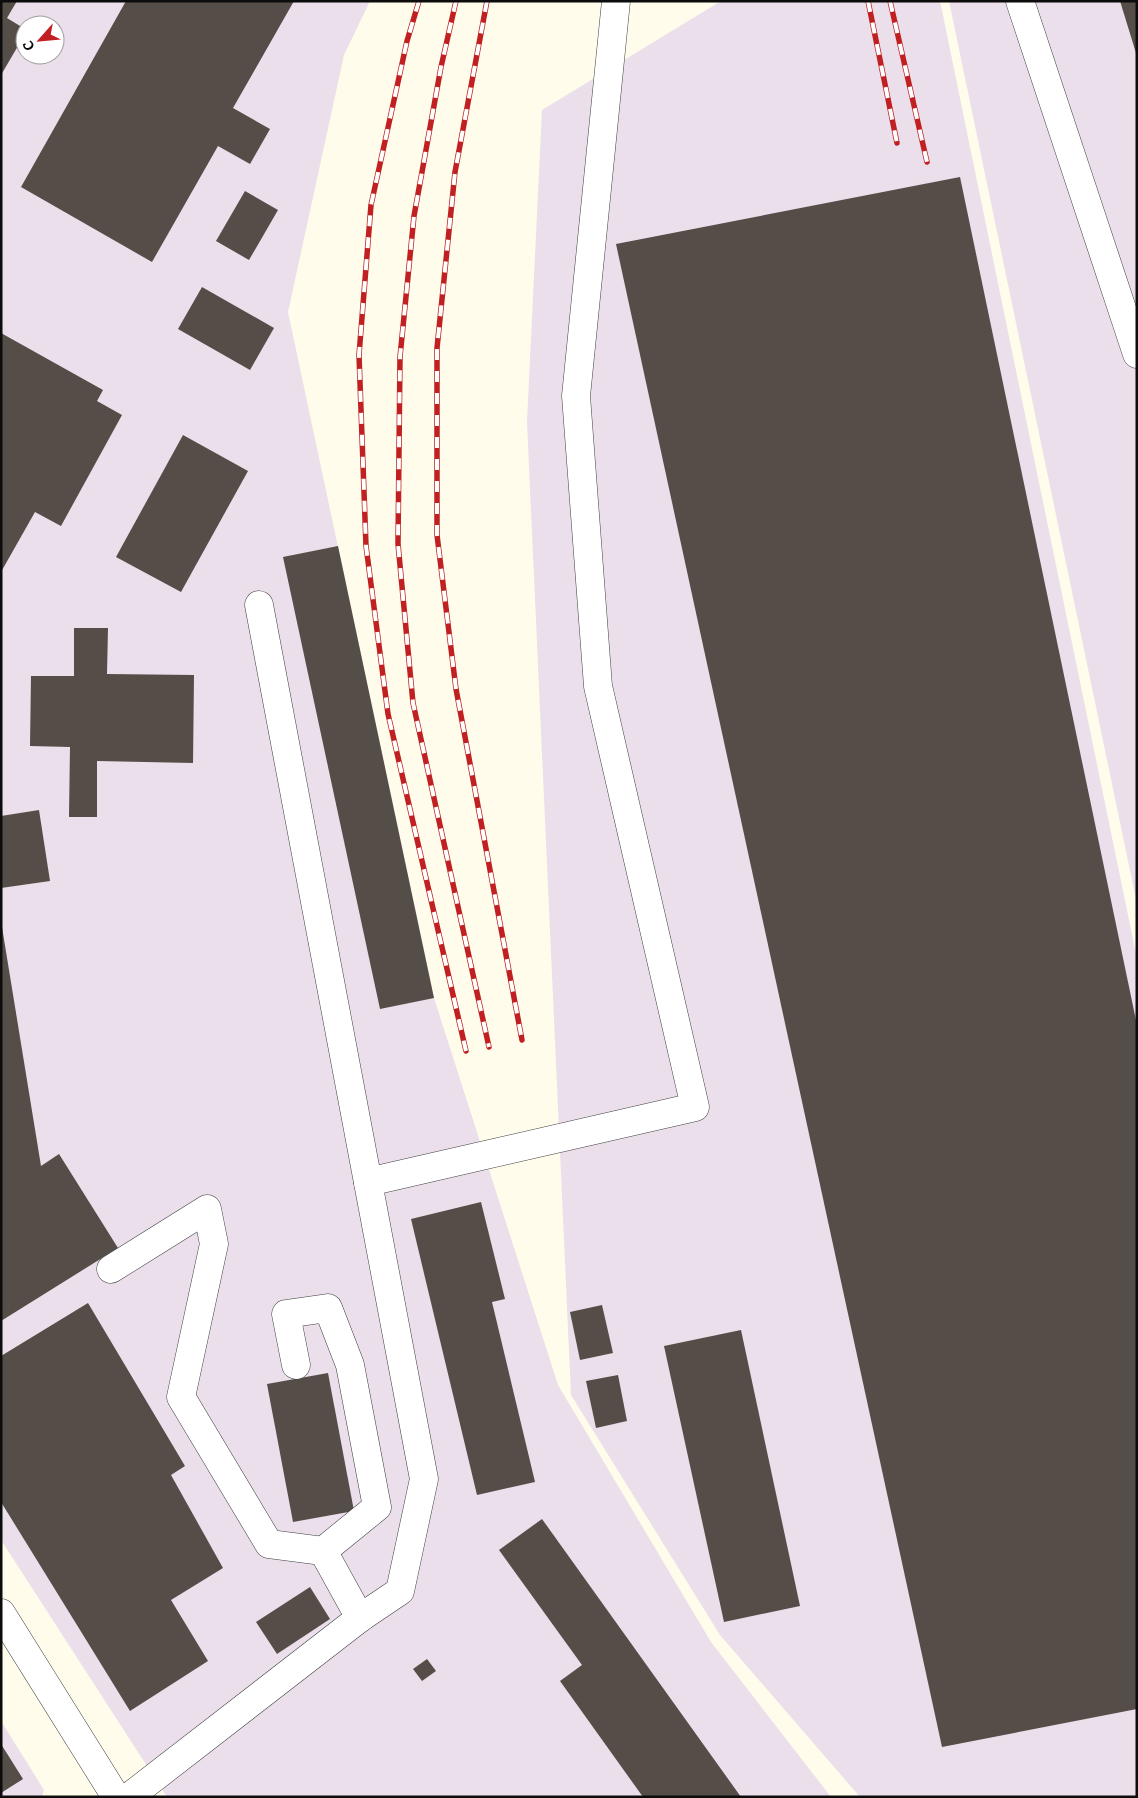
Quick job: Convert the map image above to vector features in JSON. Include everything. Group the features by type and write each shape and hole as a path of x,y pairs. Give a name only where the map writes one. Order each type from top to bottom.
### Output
{"street":[{"path":"368,1182 695,1107 598,686 576,396 616,1"},
{"path":"1020,1 1137,354"},
{"path":"129,1797 360,1618 400,1592 424,1479 259,605"},
{"path":"111,1269 207,1209 214,1244 181,1397 269,1544 323,1551 377,1508 350,1365 328,1308 286,1314 296,1365"},
{"path":"323,1551 360,1618"},
{"path":"1,1613 116,1797"}],"shaded area":[{"path":"1,1 370,1 344,55 288,312 434,998 558,1385 711,1642 831,1797 167,1797 1,1540"},
{"path":"721,1 940,1 1137,959 1137,1797 860,1797 720,1635 571,1395 527,422 542,110"},
{"path":"949,1 1137,1 1137,904"},
{"path":"1,1721 44,1790 42,1797 1,1797"}],"building":[{"path":"1,1 17,1 7,18 15,23 15,51 1,75"},
{"path":"126,1 294,1 233,108 270,129 250,164 218,146 152,262 21,187"},
{"path":"1120,1 1137,1 1137,53 1136,53"},
{"path":"960,177 1137,1025 1137,1709 942,1747 616,244"},
{"path":"245,191 278,210 249,260 216,241"},
{"path":"202,287 274,328 250,370 178,329"},
{"path":"1,333 103,390 97,401 122,415 61,526 35,512 1,572"},
{"path":"183,435 248,471 181,592 116,557"},
{"path":"338,546 434,998 380,1009 283,557"},
{"path":"74,628 108,628 107,674 194,675 193,763 97,761 97,817 69,817 70,747 30,746 31,676 74,676"},
{"path":"39,810 50,881 1,888 1,816"},
{"path":"1,921 41,1166 59,1154 118,1248 1,1321"},
{"path":"481,1202 505,1299 492,1302 535,1482 477,1495 411,1219"},
{"path":"88,1303 185,1466 171,1475 223,1568 171,1600 208,1661 130,1711 1,1502 1,1356"},
{"path":"602,1305 613,1353 580,1360 570,1312"},
{"path":"741,1330 800,1606 724,1622 664,1346"},
{"path":"328,1373 354,1511 293,1522 267,1384"},
{"path":"618,1375 627,1421 596,1428 586,1381"},
{"path":"542,1519 741,1797 643,1797 560,1681 582,1665 499,1550"},
{"path":"310,1587 330,1619 277,1654 256,1622"},
{"path":"427,1659 436,1671 422,1681 413,1669"},
{"path":"1,1744 23,1779 1,1793"}],"railway":[{"path":"419,1 407,41 371,205 359,355 366,546 388,714 466,1051"},
{"path":"456,1 441,67 414,216 400,357 398,544 413,703 489,1047"},
{"path":"487,1 455,172 437,348 437,535 456,689 522,1040"},
{"path":"868,1 897,143"},
{"path":"890,1 927,162"}]}
